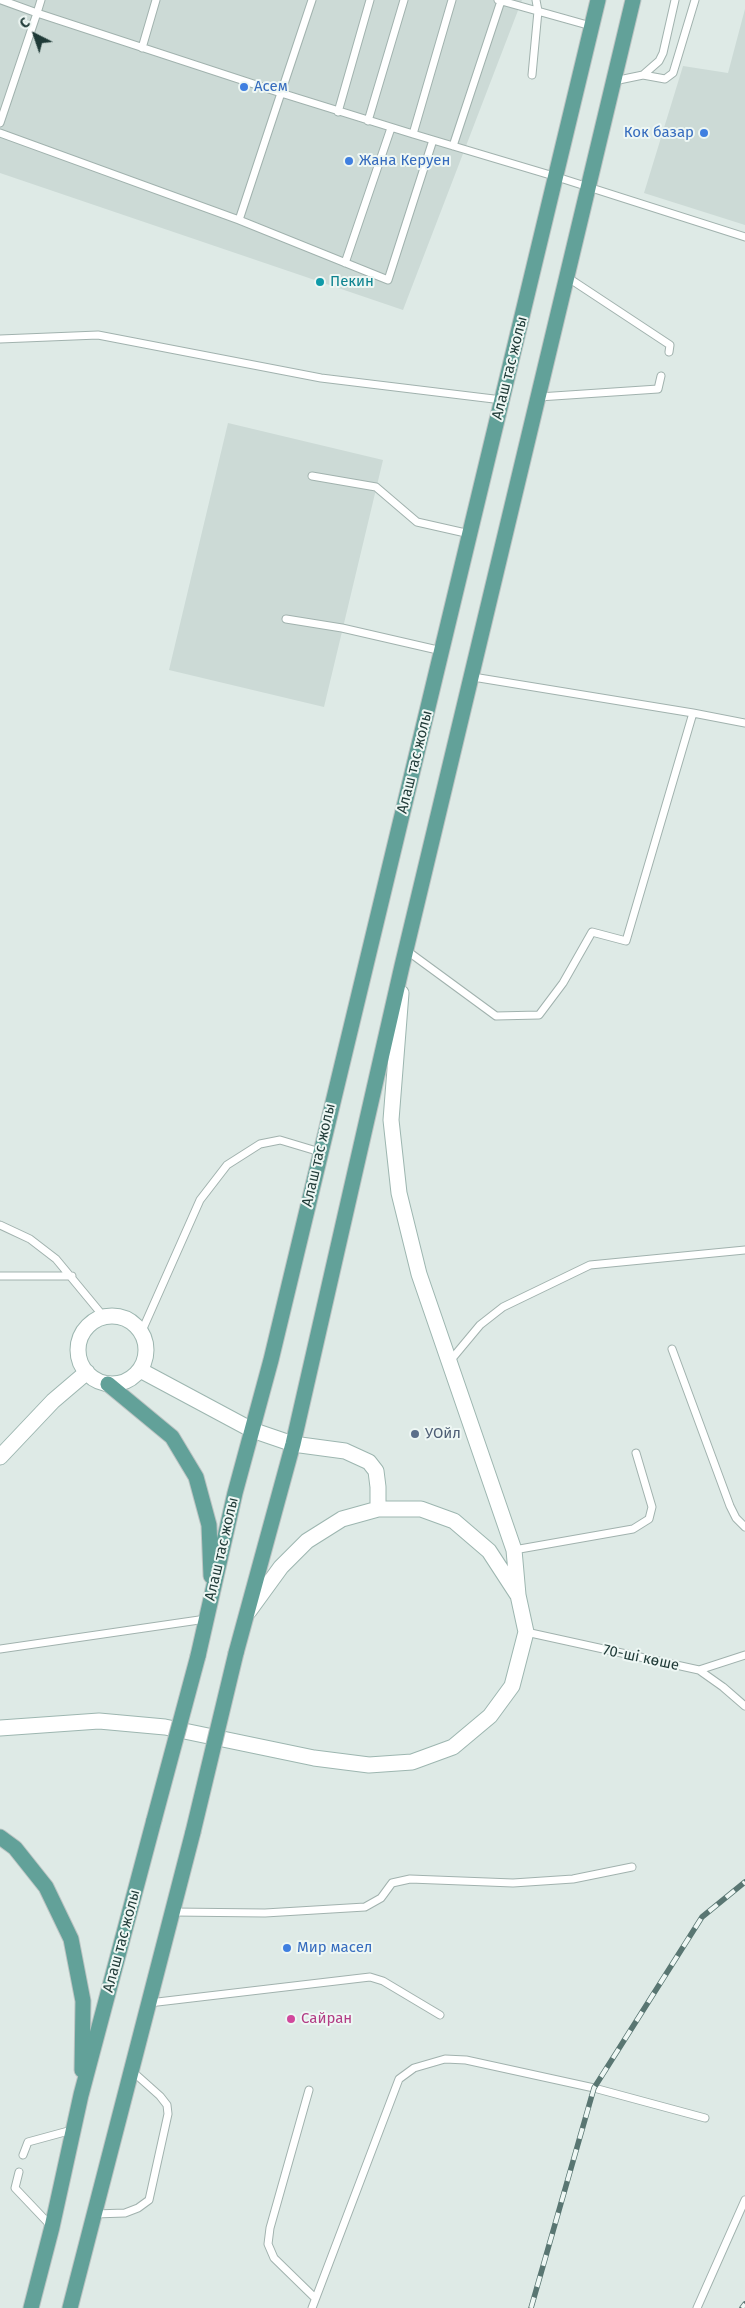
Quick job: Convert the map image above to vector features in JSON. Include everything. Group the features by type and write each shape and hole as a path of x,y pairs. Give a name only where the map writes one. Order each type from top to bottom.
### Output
{"main road":[{"name":"Алаш тас жолы","path":"31,2308 75,2130 81,2095 198,1656 235,1493 271,1360 598,0"},
{"path":"70,2308 194,1832 236,1653 294,1444 402,966 473,677 567,277 590,189 633,0"},
{"path":"0,1728 99,1721 165,1727 314,1758 369,1765 412,1762 453,1747 490,1716 512,1686 526,1632 518,1595 514,1550 419,1274 399,1193 391,1120 402,966"},
{"path":"108,1384 126,1381 140,1370 146,1352 141,1333 134,1325 125,1319 115,1317 104,1317 94,1322 86,1330 80,1340 78,1351 81,1363 86,1372 93,1378 108,1384 172,1437 196,1477 209,1525 211,1597"},
{"path":"140,1370 252,1430 294,1444 345,1451 369,1462 376,1472 378,1509"},
{"path":"0,1457 53,1401 86,1372"},
{"path":"249,1611 281,1567 307,1542 342,1519 378,1509 422,1509 454,1521 489,1551 518,1595"},
{"path":"0,1837 15,1848 46,1887 71,1939 83,2001 81,2095"}],"lane":[{"path":"1,0 338,112 556,177 745,237"},
{"path":"0,123 41,0"},
{"path":"142,48 156,0"},
{"path":"239,220 312,0"},
{"path":"338,112 370,0"},
{"path":"368,121 404,0"},
{"path":"413,134 452,0"},
{"path":"453,146 499,0 591,26"},
{"path":"532,76 538,11 536,0"},
{"path":"614,81 643,75 652,69 663,53 675,0"},
{"path":"643,75 665,80 673,73 694,0"},
{"path":"345,263 391,128"},
{"path":"0,133 239,220 388,280 434,140"},
{"path":"567,277 670,346 669,352"},
{"path":"0,338 98,335 321,378 502,400"},
{"path":"539,397 658,389 661,376"},
{"path":"312,476 376,487 417,522 470,534"},
{"path":"286,618 342,628 442,651"},
{"path":"473,677 745,723"},
{"path":"406,950 496,1016 538,1015 563,983 592,932 626,941 693,713"},
{"path":"141,1333 200,1200 227,1165 260,1144 280,1140 320,1152"},
{"path":"0,1224 30,1239 56,1258 104,1317"},
{"path":"450,1362 480,1325 503,1307 590,1265 745,1250"},
{"path":"0,1276 72,1276"},
{"path":"672,1349 730,1506 745,1527"},
{"path":"514,1550 633,1529 649,1519 652,1506 636,1453"},
{"path":"0,1649 206,1619"},
{"name":"70-ші көше","path":"526,1632 698,1670 723,1687 745,1706"},
{"path":"698,1670 745,1655"},
{"path":"173,1912 265,1913 365,1907 381,1898 392,1883 410,1879 512,1884 573,1879 632,1867"},
{"path":"149,2003 370,1977 383,1981 440,2016"},
{"path":"312,2308 399,2079 414,2068 445,2059 466,2060 594,2088 705,2118"},
{"path":"94,2214 125,2213 138,2208 149,2200 168,2114 167,2105 160,2096 132,2071"},
{"path":"309,2090 270,2228 268,2244 274,2258 316,2298"},
{"path":"24,2155 28,2142 75,2130"},
{"path":"19,2172 16,2188 52,2227"},
{"path":"697,2308 745,2200"}],"shaded area":[{"name":"Асем","path":"0,0 522,0 403,310 0,173"},
{"name":"Кок базар","path":"745,9 745,225 644,193 683,66 728,73"},
{"path":"228,423 383,460 324,707 169,670"}],"railway":[{"path":"531,2308 594,2088 702,1917 745,1882"},
{"path":"742,2308 745,2304"}],"place":[{"name":"Асем","path":"244,87"},
{"name":"Кок базар","path":"704,133"},
{"name":"Жана Керуен","path":"349,161"},
{"name":"Пекин","path":"320,282"},
{"name":"УОйл","path":"415,1434"},
{"name":"Мир масел","path":"287,1948"},
{"name":"Сайран","path":"291,2019"}]}
